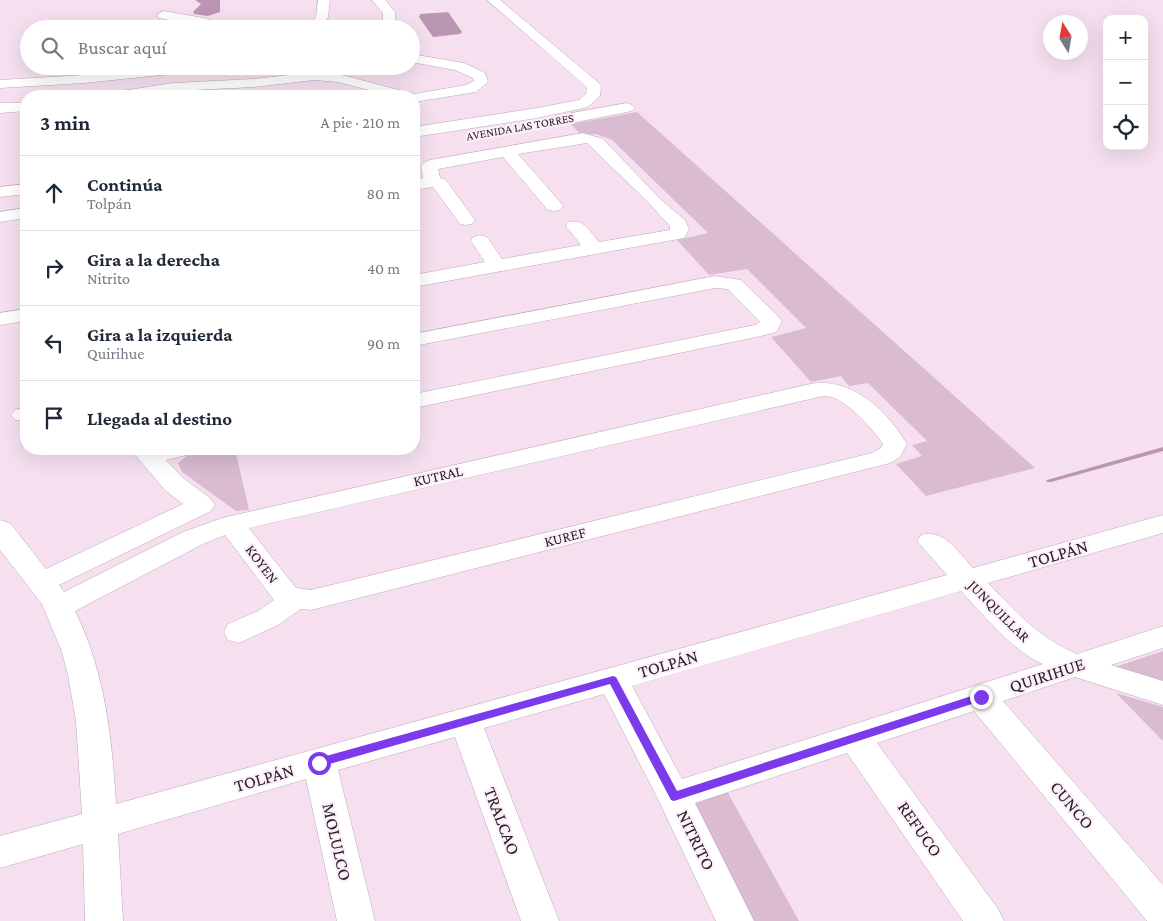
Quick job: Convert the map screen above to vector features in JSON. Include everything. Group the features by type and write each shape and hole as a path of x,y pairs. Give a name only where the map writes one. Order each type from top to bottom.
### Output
{"street":[{"path":"320,20 324,0"},
{"path":"378,0 389,12 389,20"},
{"path":"420,131 537,113 584,103 593,96 594,86 493,0"},
{"path":"163,15 192,20"},
{"path":"420,60 459,66 480,76 481,82 471,89 420,98"},
{"path":"2,81 45,75"},
{"path":"2,81 84,79 122,75"},
{"path":"154,90 173,87 254,83 314,76 338,78 385,90"},
{"path":"0,108 20,107"},
{"name":"AVENIDA LAS TORRES","path":"420,144 627,108"},
{"path":"420,280 677,234 680,229 678,224 598,142 591,139 583,138 436,164 429,168 432,179 422,183"},
{"path":"507,152 554,206"},
{"path":"422,183 439,183 466,220"},
{"path":"0,192 20,189"},
{"path":"0,217 20,214"},
{"path":"575,226 594,249"},
{"path":"480,241 497,266"},
{"path":"420,339 715,282 734,284 768,316 771,322 768,327 760,330 420,400"},
{"path":"0,305 20,302"},
{"path":"0,319 20,316"},
{"name":"KUTRAL","path":"50,595 232,524 815,390 832,390 851,398 889,435 895,444 894,449"},
{"name":"KUREF","path":"296,599 318,599 887,456 894,449"},
{"path":"50,595 202,505 174,484 148,455"},
{"name":"KOYEN","path":"232,524 282,591 296,599"},
{"name":"TOLPÁN","path":"0,852 1163,524"},
{"path":"2,538 50,595 81,660 88,685 100,824 104,921"},
{"name":"JUNQUILLAR","path":"931,541 1029,642 1044,652 1076,666 1163,693"},
{"path":"240,632 268,618 296,599"},
{"name":"QUIRIHUE","path":"674,796 1163,638"},
{"name":"NITRITO","path":"613,680 674,796 735,921"},
{"name":"CUNCO","path":"981,697 1163,912"},
{"name":"TRALCAO","path":"465,721 540,921"},
{"name":"REFUCO","path":"855,738 986,921"},
{"name":"MOLULCO","path":"319,763 356,921"}],"shaded area":[{"path":"195,0 220,0 220,12 208,16 194,14 193,12 201,4"},
{"path":"448,12 462,32 460,34 433,37 419,17 420,14"},
{"path":"637,112 1035,468 926,496 896,464 922,456 912,445 927,441 868,383 849,386 841,376 811,382 771,337 806,328 747,269 709,275 677,240 708,233 612,140 596,134 581,135 571,124"},
{"path":"236,455 249,510 236,511 182,472 178,463 187,456"},
{"path":"1163,651 1163,683 1115,667"},
{"path":"1116,693 1163,707 1163,741"},
{"path":"723,784 799,921 723,921 685,795"}],"waterway":[{"path":"1049,481 1163,449"}],"route":[{"path":"319,763 613,680 674,796 981,697"}]}
